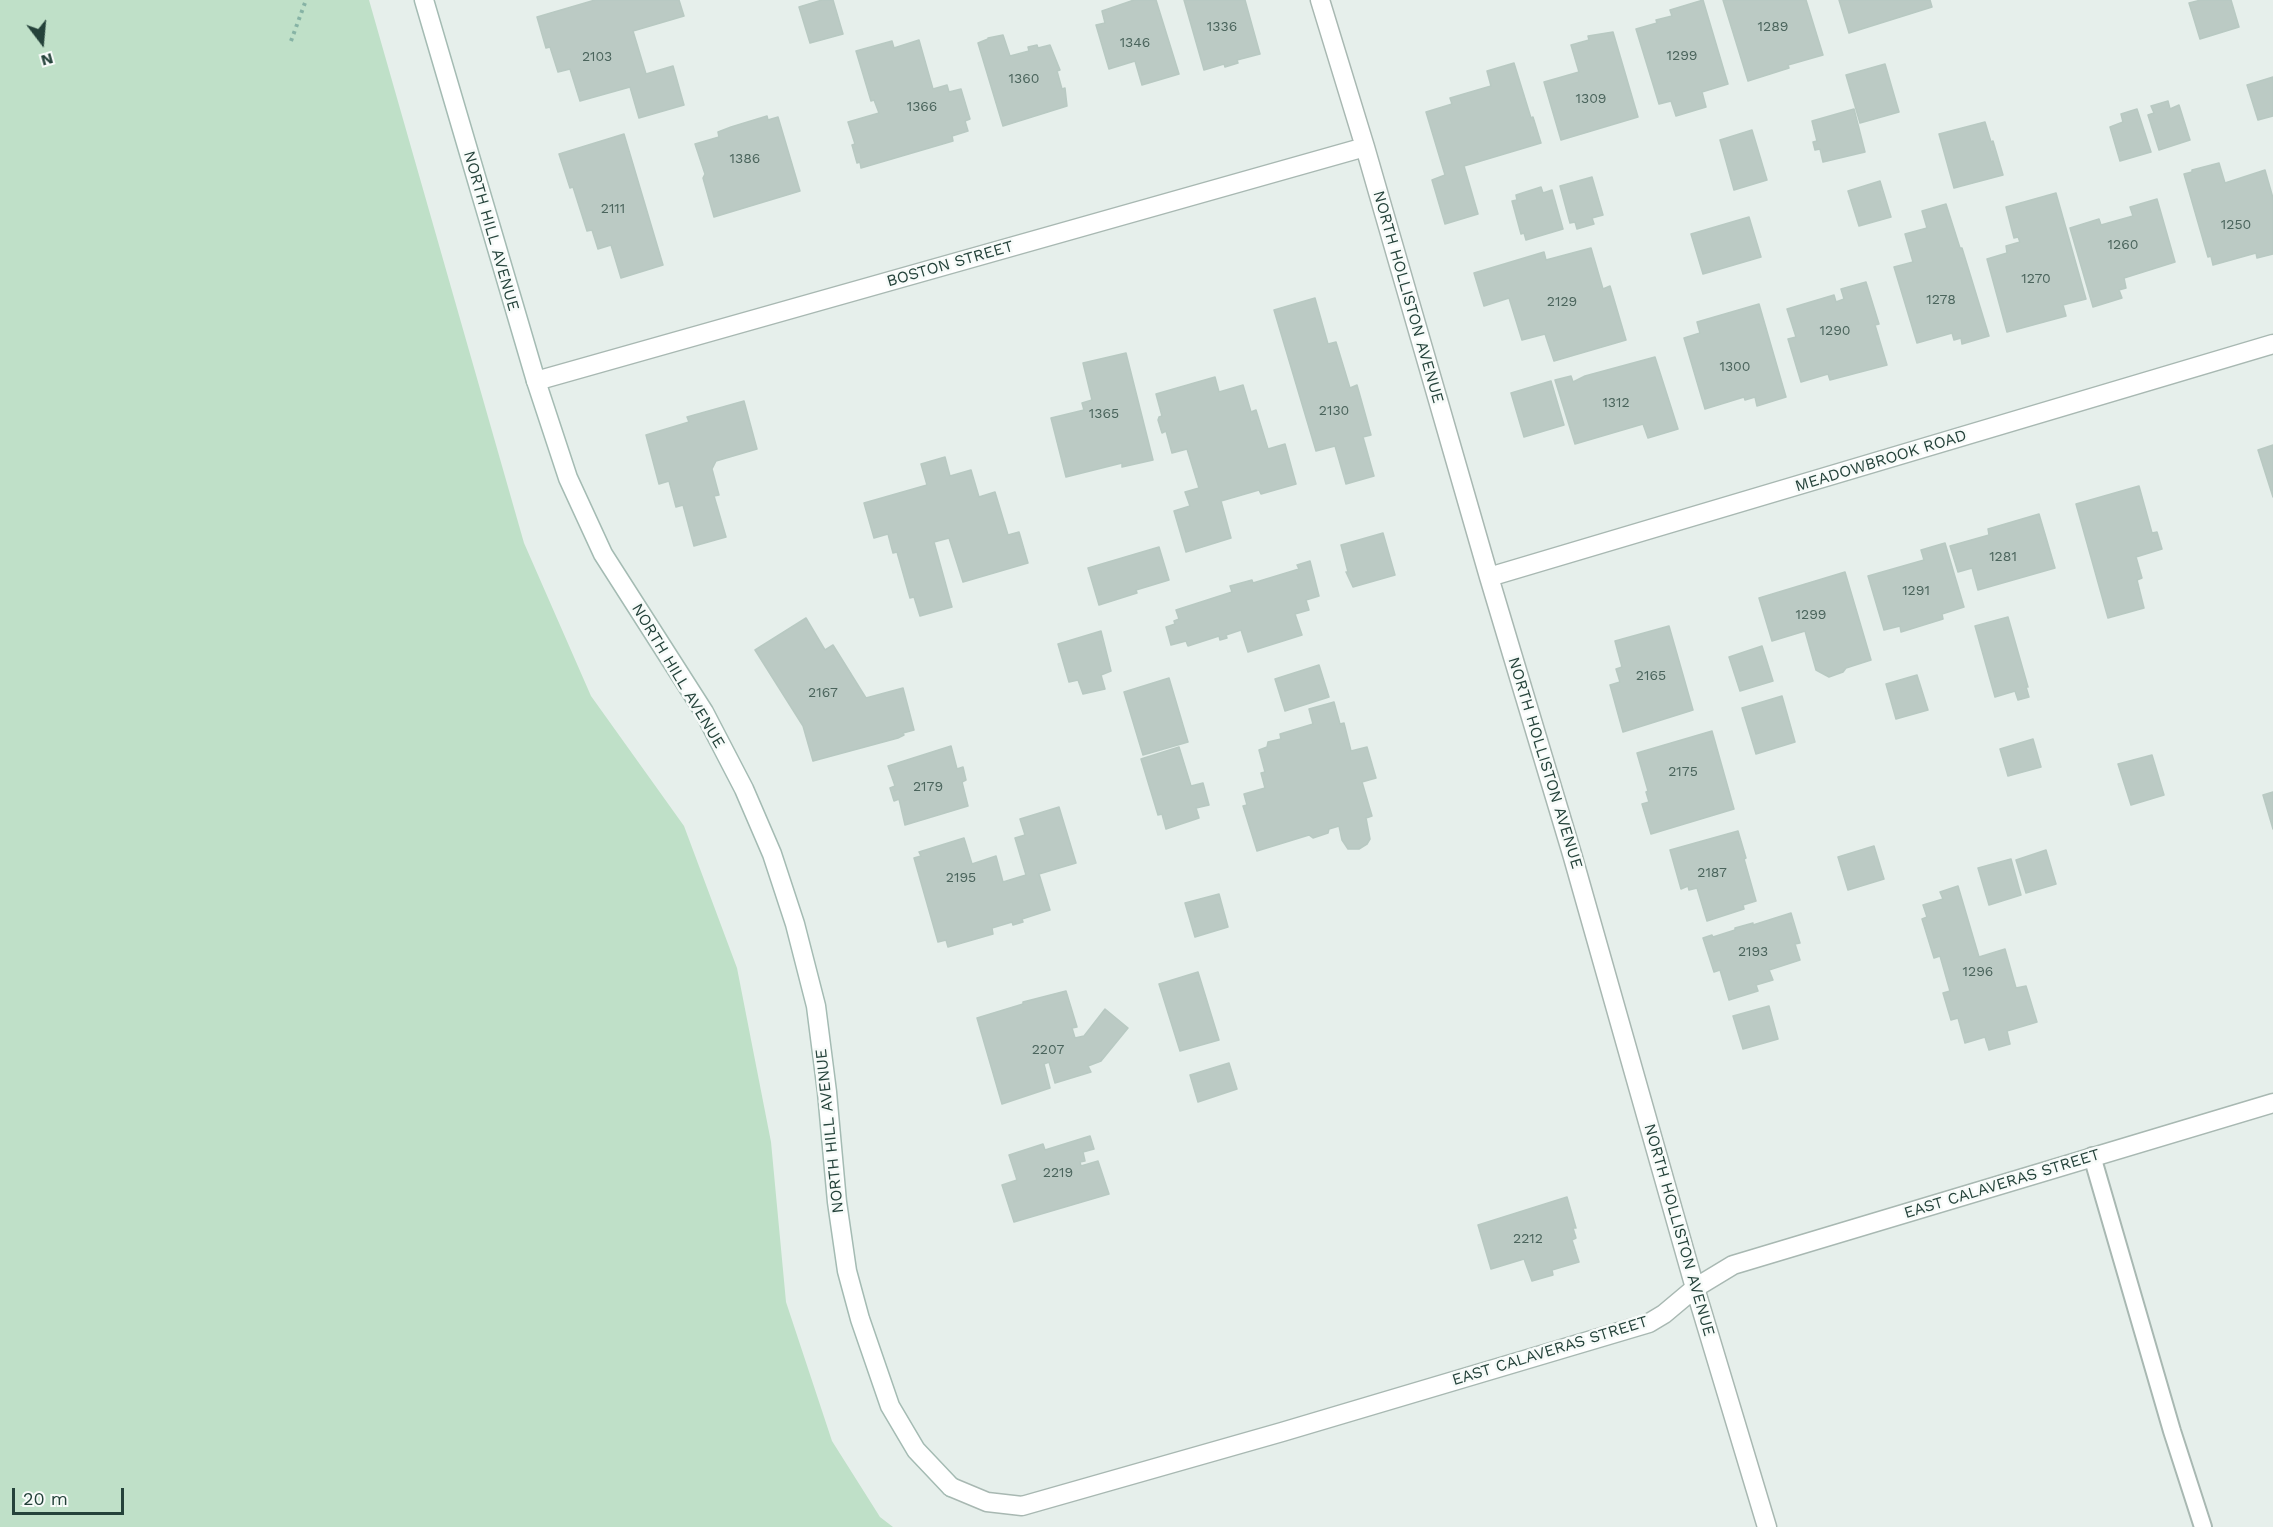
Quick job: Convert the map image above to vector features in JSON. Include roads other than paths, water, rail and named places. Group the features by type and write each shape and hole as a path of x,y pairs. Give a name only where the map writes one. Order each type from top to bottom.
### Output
{"street":[{"name":"NORTH HILL AVENUE","path":"424,0 536,381 568,478 603,554 704,712 744,789 772,854 795,924 816,1006 837,1202 847,1271 860,1319 890,1406 916,1450 951,1487"},
{"name":"NORTH HOLLISTON AVENUE","path":"1320,0 1572,854 1695,1288 1767,1527"},
{"name":"BOSTON STREET","path":"536,381 1365,147"},
{"name":"MEADOWBROOK ROAD","path":"1489,577 2273,344"},
{"name":"EAST CALAVERAS STREET","path":"951,1487 987,1502 1022,1506 1282,1432 1649,1323 1664,1314 1695,1288 1733,1265 2273,1103"}],"lane":[{"path":"2092,1156 2172,1431 2203,1527"}]}
